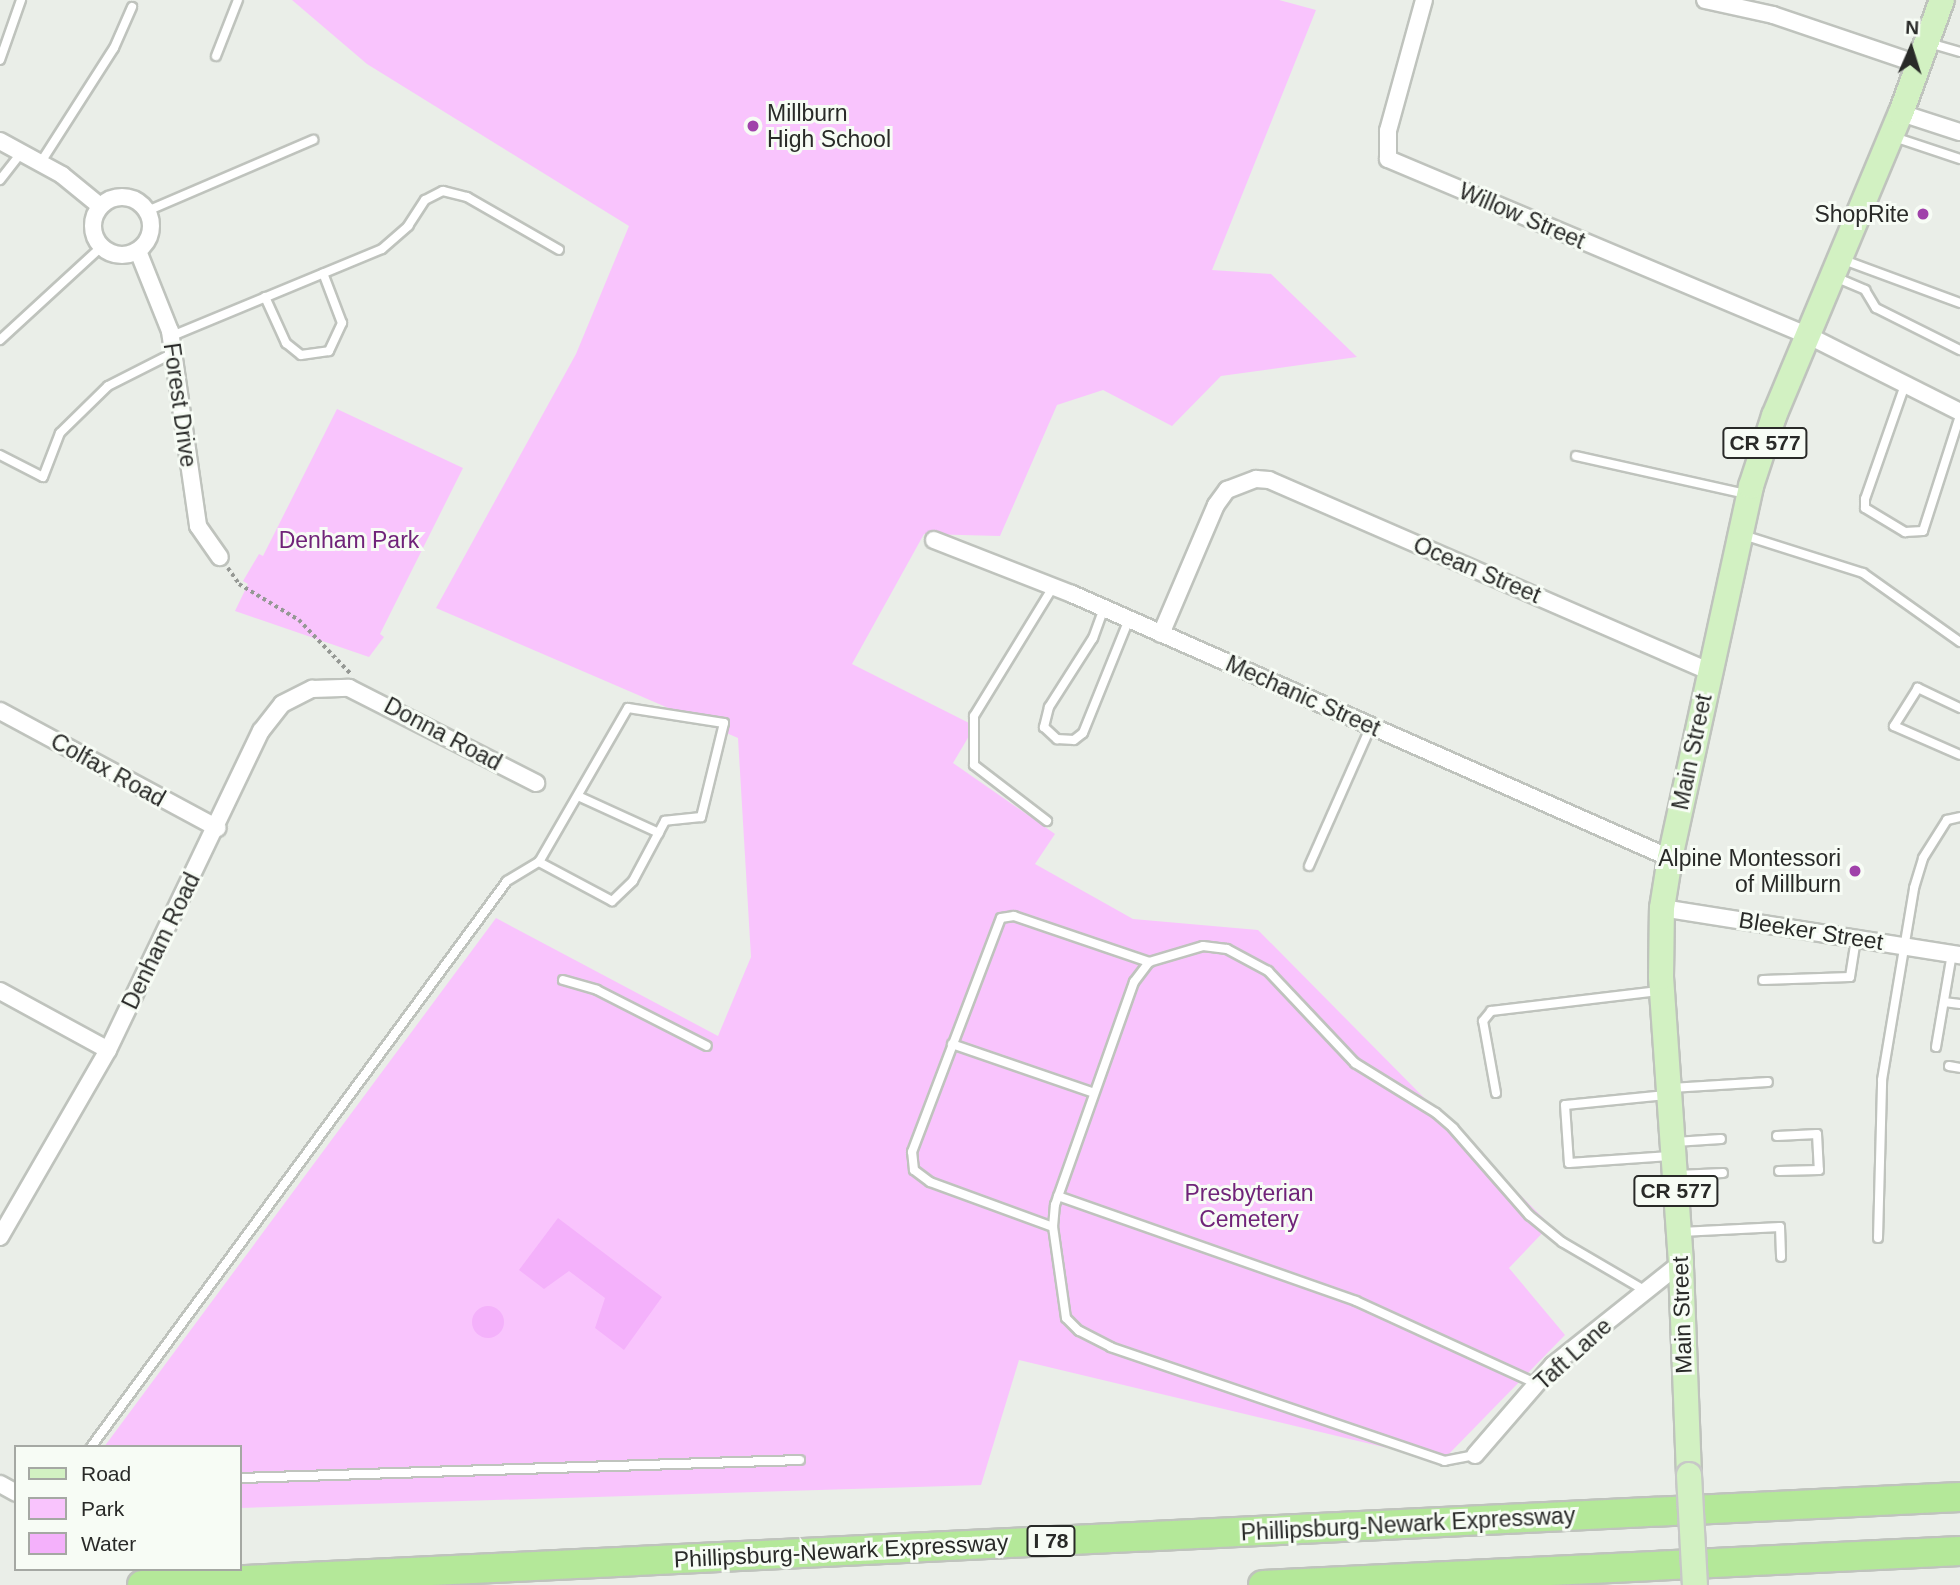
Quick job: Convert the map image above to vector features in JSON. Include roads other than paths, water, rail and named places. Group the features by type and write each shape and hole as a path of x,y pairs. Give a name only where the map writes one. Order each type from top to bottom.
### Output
{"highway":[{"name":"Phillipsburg-Newark Expressway","path":"142,1585 1960,1497"},
{"path":"1263,1585 1960,1551"}],"main road":[{"name":"Main Street","path":"1695,1585 1681,1263 1662,991 1662,908 1709,671 1749,495 1807,335 1891,136 1942,0"}],"street":[{"name":"Willow Street","path":"1424,0 1388,131 1388,159 1807,335"},
{"path":"1705,0 1922,53"},
{"path":"1900,113 1960,132"},
{"path":"0,141 41,162 100,206"},
{"path":"125,197 147,212 151,229 138,251 120,256 100,248 92,223 100,206 125,197"},
{"name":"Forest Drive","path":"138,251 160,299 173,344 198,526 220,558"},
{"path":"1807,335 1906,382 1960,414"},
{"name":"Ocean Street","path":"1161,634 1216,505 1242,481 1269,480 1709,671"},
{"name":"Mechanic Street","path":"934,540 1104,608 1670,858"},
{"name":"Donna Road","path":"349,688 536,783"},
{"name":"Denham Road","path":"0,1237 108,1050 270,717 296,695 312,689 349,688"},
{"name":"Colfax Road","path":"0,711 217,828"},
{"name":"Bleeker Street","path":"1662,908 1956,954"},
{"path":"0,991 108,1050"},
{"name":"Taft Lane","path":"1475,1455 1537,1384 1681,1263"}],"lane":[{"path":"0,60 21,0"},
{"path":"216,56 238,0"},
{"path":"41,162 114,48 132,7"},
{"path":"1922,53 1960,52"},
{"path":"1891,136 1960,159"},
{"path":"147,212 313,140"},
{"path":"0,180 22,151"},
{"path":"0,455 43,477 60,433 108,386 173,344 265,297 382,249 408,226 425,200 443,191 467,197 559,250"},
{"path":"0,340 100,248"},
{"path":"1835,267 1960,303"},
{"path":"1835,267 1865,290 1876,308 1960,350"},
{"path":"265,297 286,343 301,355 329,351 342,323 323,273"},
{"path":"1906,382 1865,508 1905,532 1923,531 1960,414"},
{"path":"1576,456 1749,495"},
{"path":"1740,534 1863,573 1960,642"},
{"path":"1047,821 974,765 974,716 1053,587"},
{"path":"1104,608 1093,638 1049,707 1044,727 1057,739 1074,740 1083,733 1129,619"},
{"path":"1960,708 1918,688 1894,726 1960,755"},
{"path":"92,1445 507,881 540,862 628,708 724,723 701,817 665,821 633,881 612,901 540,862"},
{"path":"1309,866 1371,726"},
{"path":"578,796 659,833"},
{"path":"1878,1238 1882,1080 1904,946 1923,858 1947,820 1960,817"},
{"path":"1052,1227 930,1182 914,1170 912,1152 1000,918 1014,916 1149,962 1203,946 1227,949 1268,971 1355,1063 1436,1112 1530,1216 1562,1242 1646,1291"},
{"path":"1763,980 1850,977 1856,939"},
{"path":"1936,1047 1956,954"},
{"path":"1149,962 1134,982 1058,1196 1052,1227 1059,1289 1066,1318 1079,1331 1111,1347 1445,1461 1475,1455"},
{"path":"563,979 597,990 707,1046"},
{"path":"1496,1093 1483,1021 1491,1011 1662,991"},
{"path":"1944,1002 1960,1004"},
{"path":"952,1044 1094,1093"},
{"path":"1950,1066 1960,1068"},
{"path":"1721,1139 1673,1158 1569,1163 1565,1105 1769,1082"},
{"path":"1777,1136 1817,1134 1819,1170 1779,1171"},
{"path":"1673,1158 1723,1173"},
{"path":"1058,1196 1356,1301 1537,1384"},
{"path":"1678,1232 1780,1227 1782,1258"},
{"path":"242,1478 800,1460"}],"water":[{"path":"558,1218 662,1297 624,1350 595,1328 605,1298 569,1271 544,1289 519,1270"},
{"path":"488,1306 499,1311 504,1322 499,1333 488,1338 477,1333 472,1322 477,1311"}],"place":[{"name":"Millburn High School","path":"753,126"},
{"name":"ShopRite","path":"1923,214"},
{"name":"Alpine Montessori of Millburn","path":"1855,871"}],"park label":[{"name":"Denham Park","path":"349,540"},
{"name":"Presbyterian Cemetery","path":"1249,1206"}]}
